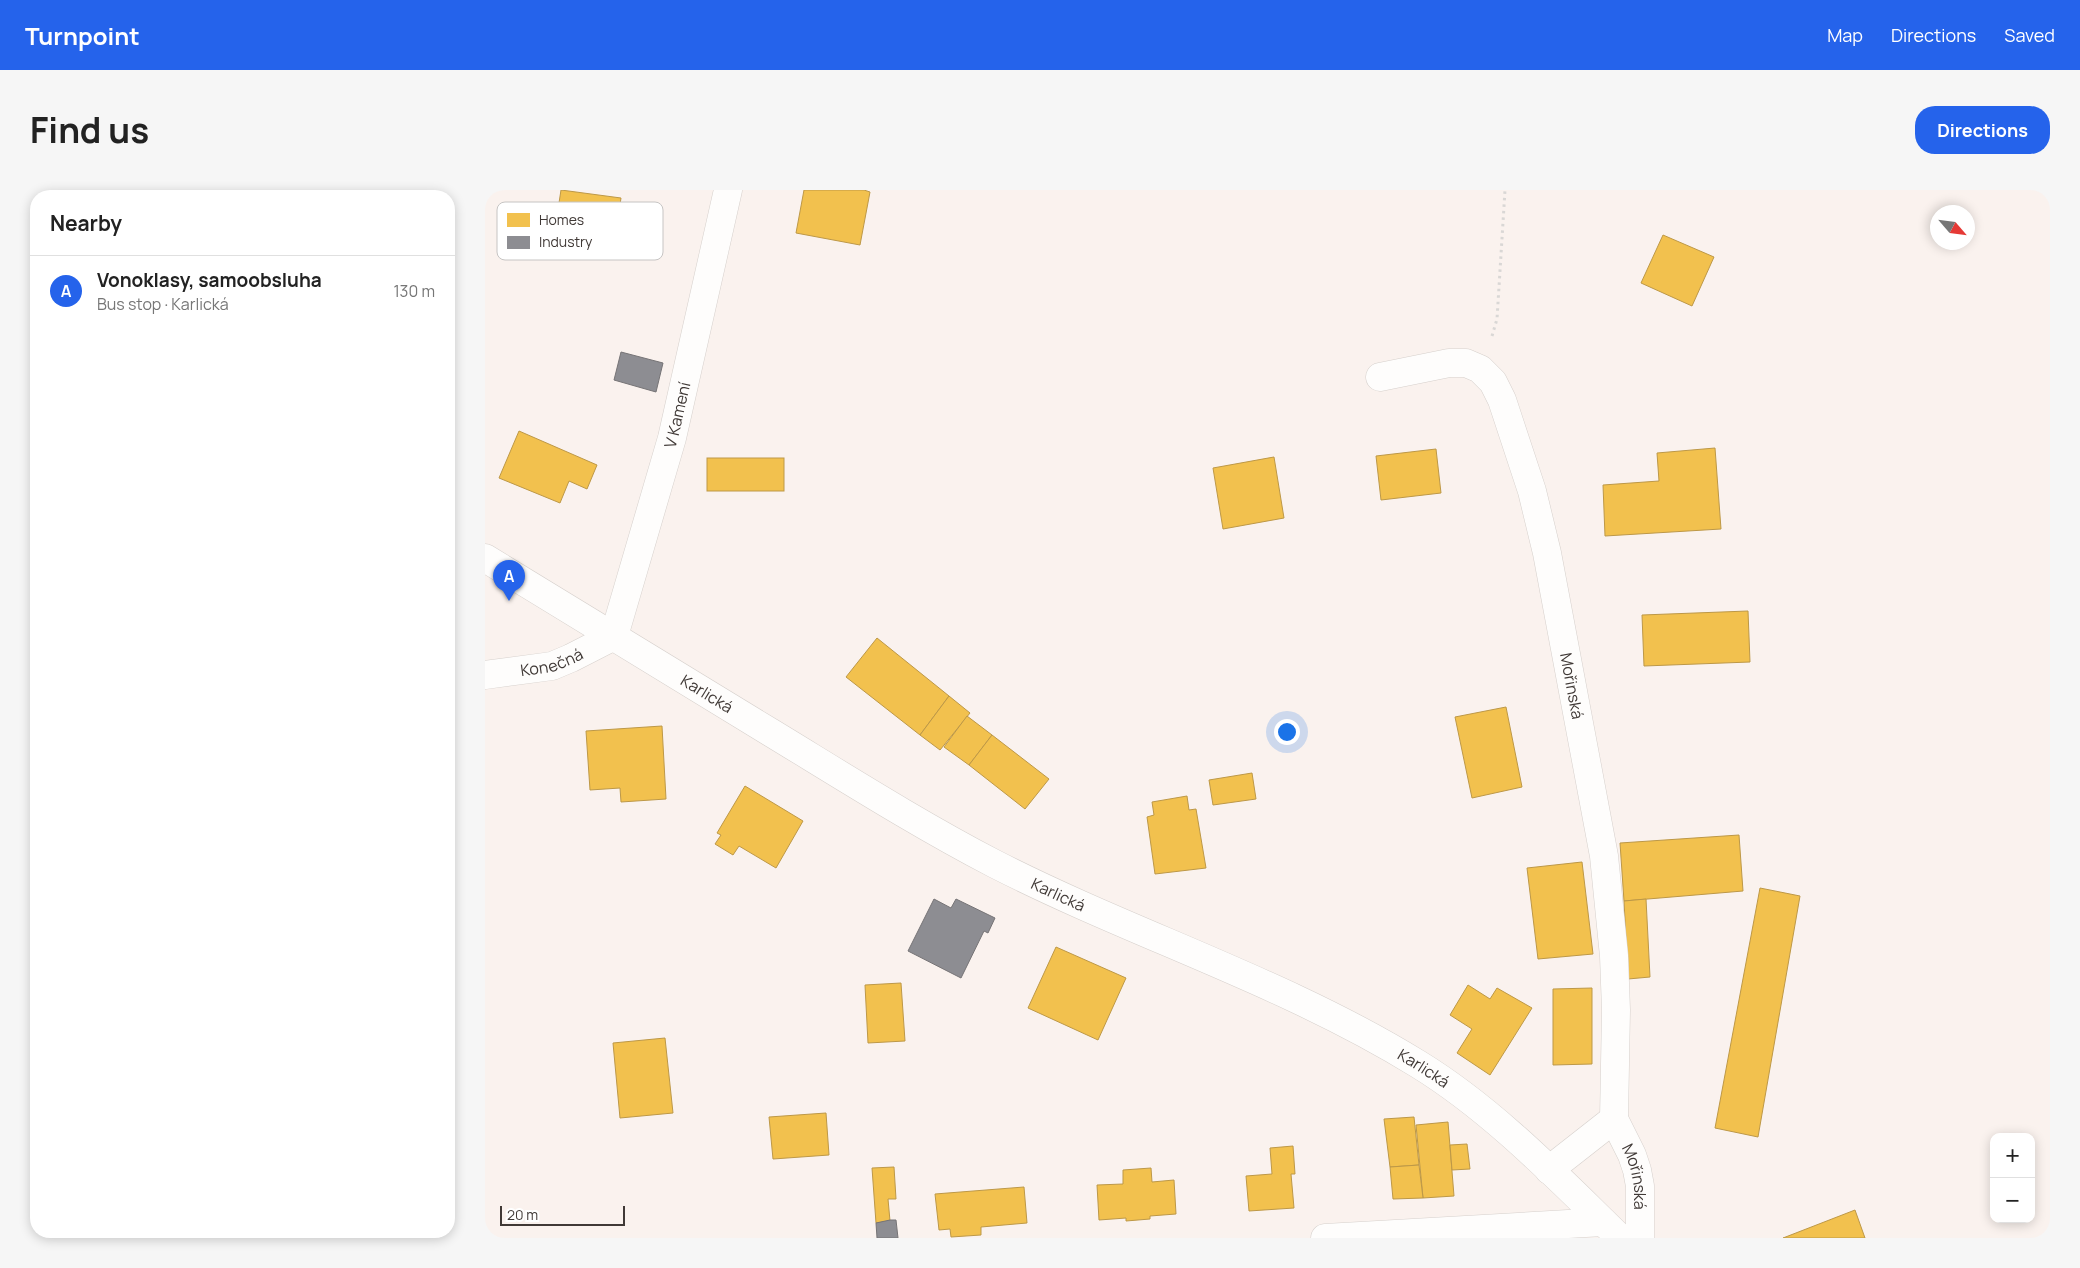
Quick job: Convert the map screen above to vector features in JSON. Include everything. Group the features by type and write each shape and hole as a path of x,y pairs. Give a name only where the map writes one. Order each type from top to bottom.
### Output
{"street":[{"name":"V Kamení","path":"614,636 672,438 728,190"},
{"path":"1380,377 1449,363 1466,363 1480,369"},
{"name":"Mořinská","path":"1480,369 1493,382 1502,400 1532,491 1547,553 1604,856 1615,965 1616,1010 1613,1119 1632,1155 1637,1170 1640,1186 1640,1238"},
{"name":"Karlická","path":"485,558 886,803 995,864 1103,916 1291,997 1359,1031 1420,1065 1471,1102 1529,1150 1611,1230"},
{"name":"Konečná","path":"485,675 552,666 614,636"},
{"name":"Mořinská","path":"1549,1170 1613,1119"},
{"path":"1325,1238 1611,1230"}],"path":[{"path":"1480,369 1497,319 1505,190"}],"building: Homes":[{"path":"561,190 621,198 620,202 559,202"},
{"path":"804,190 864,190 870,192 860,245 796,233"},
{"path":"1663,235 1714,257 1692,306 1641,283"},
{"path":"519,431 597,465 587,489 569,481 560,503 499,478"},
{"path":"1715,448 1721,529 1605,536 1603,485 1659,481 1657,453"},
{"path":"1436,449 1441,493 1381,500 1376,456"},
{"path":"1274,457 1284,518 1223,529 1213,468"},
{"path":"707,458 784,458 784,491 707,491"},
{"path":"1748,611 1750,662 1644,666 1642,615"},
{"path":"877,638 949,696 920,735 846,677"},
{"path":"949,696 970,713 940,750 920,735"},
{"path":"1506,707 1522,787 1472,798 1455,717"},
{"path":"967,716 992,735 969,765 944,747"},
{"path":"662,726 666,799 621,802 620,788 590,790 586,731"},
{"path":"992,735 1049,779 1025,809 969,765"},
{"path":"1252,773 1256,799 1213,805 1209,780"},
{"path":"745,786 803,821 776,868 739,846 733,855 715,844 721,835 717,833"},
{"path":"1187,796 1189,810 1196,809 1206,868 1155,874 1147,817 1154,815 1152,802"},
{"path":"1739,835 1743,891 1624,901 1620,843"},
{"path":"1582,862 1593,954 1538,959 1527,868"},
{"path":"1760,888 1800,896 1758,1137 1715,1128"},
{"path":"1646,899 1650,977 1628,979 1624,901"},
{"path":"1056,947 1126,978 1098,1040 1028,1008"},
{"path":"901,983 905,1041 868,1043 865,985"},
{"path":"1468,985 1490,999 1497,988 1532,1008 1490,1075 1457,1053 1472,1029 1450,1015"},
{"path":"1592,988 1592,1064 1553,1065 1553,989"},
{"path":"665,1038 673,1113 620,1118 613,1043"},
{"path":"826,1113 829,1155 773,1159 769,1117"},
{"path":"1414,1117 1419,1165 1390,1167 1384,1119"},
{"path":"1448,1122 1454,1196 1423,1198 1416,1125"},
{"path":"1467,1144 1470,1169 1452,1170 1450,1145"},
{"path":"1293,1146 1295,1174 1291,1174 1294,1208 1249,1211 1246,1176 1272,1174 1270,1148"},
{"path":"1419,1165 1423,1198 1393,1199 1390,1167"},
{"path":"894,1167 896,1199 888,1199 890,1221 876,1223 872,1168"},
{"path":"1151,1168 1152,1182 1174,1180 1176,1214 1150,1216 1150,1219 1126,1221 1126,1218 1099,1220 1097,1185 1123,1184 1123,1170"},
{"path":"1024,1187 1027,1223 981,1227 981,1235 951,1237 950,1229 939,1230 935,1194"},
{"path":"1855,1210 1865,1238 1783,1238"}],"building: Industry":[{"path":"621,352 663,363 656,392 614,380"},
{"path":"934,899 951,908 956,899 995,918 988,933 984,931 961,978 908,951"},
{"path":"896,1220 898,1238 877,1238 876,1223"}],"place":[{"name":"Vonoklasy, samoobsluha","path":"509,601"}]}
